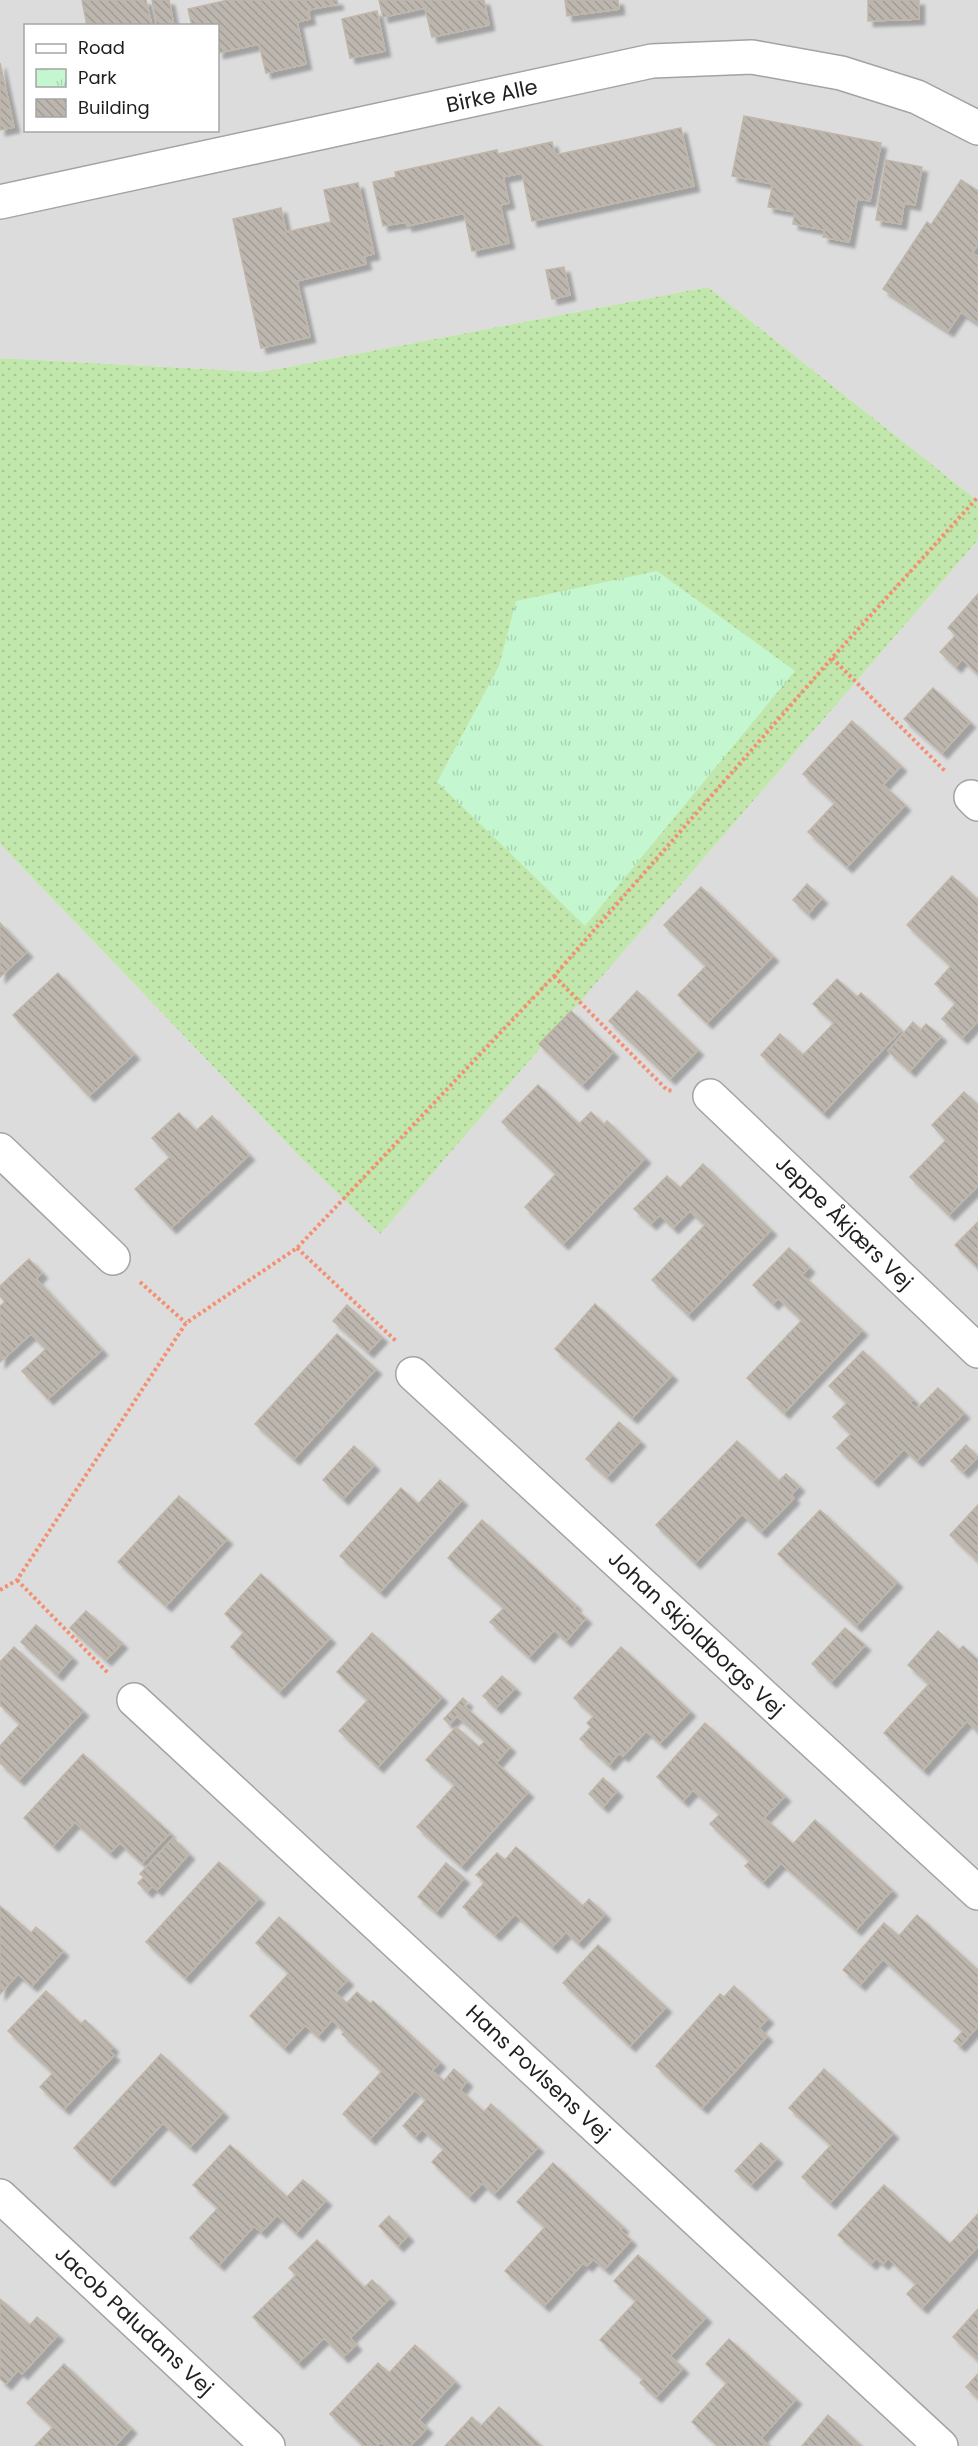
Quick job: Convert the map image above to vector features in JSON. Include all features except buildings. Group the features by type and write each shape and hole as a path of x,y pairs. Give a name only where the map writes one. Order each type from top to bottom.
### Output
{"street":[{"name":"Birke Alle","path":"0,202 652,62 752,57 842,73 917,97 978,128"},
{"name":"Jeppe Åkjærs Vej","path":"710,1096 978,1351"},
{"path":"0,1150 113,1258"},
{"name":"Johan Skjoldborgs Vej","path":"413,1374 978,1893"},
{"name":"Hans Povlsens Vej","path":"134,1700 941,2446"},
{"name":"Jacob Paludans Vej","path":"0,2196 268,2446"}],"path":[{"path":"0,1590 17,1580 186,1323 297,1248 554,976 832,658 978,497"},
{"path":"832,658 974,801"},
{"path":"554,976 667,1090 710,1096"},
{"path":"297,1248 410,1354 413,1374"},
{"path":"113,1258 186,1323"},
{"path":"17,1580 134,1700"}],"shaded area":[{"path":"0,0 978,0 978,501 708,287 261,372 0,358"},
{"path":"978,540 978,2446 0,2446 0,844 298,1155 380,1233"}],"green space":[{"path":"708,287 978,501 978,540 380,1234 298,1155 0,844 0,358 261,372"},
{"path":"657,571 795,671 585,926 437,782 499,666 516,601"}]}
